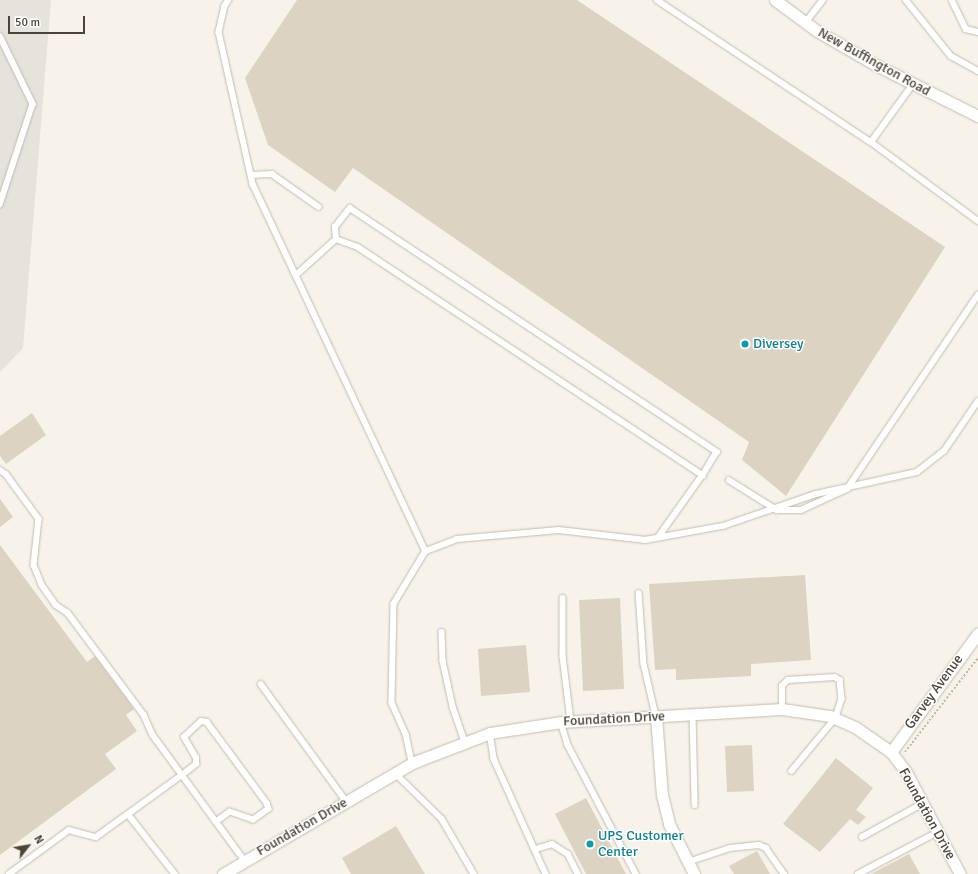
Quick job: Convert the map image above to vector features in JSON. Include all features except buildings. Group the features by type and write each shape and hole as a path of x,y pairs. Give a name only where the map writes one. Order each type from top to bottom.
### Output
{"street":[{"name":"New Buffington Road","path":"775,0 805,23 913,84 978,116"},
{"name":"Garvey Avenue","path":"891,752 978,633"},
{"name":"Foundation Drive","path":"223,874 412,763 465,741 490,733 566,721 782,709 801,710 836,718 855,727 891,752 938,832 960,874"},
{"path":"656,716 662,795 670,824 694,874"}],"lane":[{"path":"229,0 225,6 219,32 253,184 426,551"},
{"path":"657,0 871,142 978,221"},
{"path":"805,23 823,0"},
{"path":"906,0 951,56 978,71"},
{"path":"952,0 966,28 978,32"},
{"path":"0,36 33,104 0,205"},
{"path":"871,142 913,84"},
{"path":"251,175 272,174 319,207"},
{"path":"336,239 335,227 350,208 717,452 659,537"},
{"path":"296,275 336,239"},
{"path":"336,239 358,247 702,476"},
{"path":"729,480 777,510 801,510 848,488 978,295"},
{"path":"412,763 406,734 392,703 394,604 426,551 457,540 559,530 645,540 723,526 777,510 816,494 917,472 944,451 978,401"},
{"path":"0,470 6,474 39,519 34,564 42,585 56,605 68,613 144,715 153,735 245,861"},
{"path":"639,593 644,664 656,716"},
{"path":"563,598 563,656 568,745 636,874"},
{"path":"442,632 442,661 453,707 465,741"},
{"path":"782,709 782,686 788,680 835,677 840,680 842,687 842,699 836,718 792,771"},
{"path":"261,684 346,801"},
{"path":"693,714 695,805"},
{"path":"9,874 69,830 96,837 196,764 196,758 184,737 201,721 208,722 267,803 268,809 254,820 230,812 216,822"},
{"path":"490,733 494,759 546,874"},
{"path":"395,773 442,819 474,874"},
{"path":"862,837 922,804"},
{"path":"128,814 174,874"},
{"path":"858,874 938,832"},
{"path":"536,849 552,844 568,854 578,874"},
{"path":"688,862 730,848 759,845 766,848 784,874"}],"path":[{"path":"898,762 978,658"}],"shaded area":[{"path":"0,0 51,0 23,348 0,372"}],"place":[{"name":"Diversey","path":"745,344"},
{"name":"UPS Customer Center","path":"590,844"}]}
